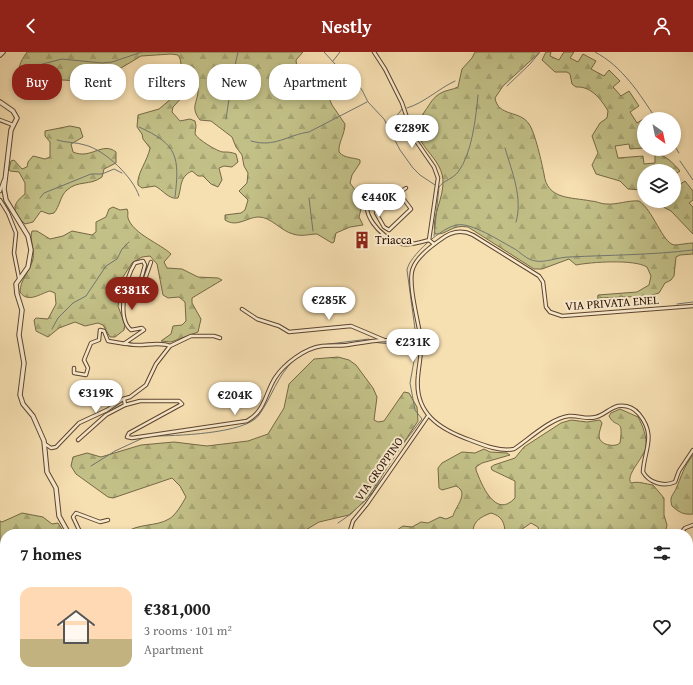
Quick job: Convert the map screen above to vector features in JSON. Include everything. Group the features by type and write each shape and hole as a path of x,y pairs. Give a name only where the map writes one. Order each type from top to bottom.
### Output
{"street":[{"path":"0,55 3,52"},
{"path":"374,52 385,69 402,103 414,138 434,167 438,178 429,240"},
{"path":"0,102 15,113 17,119 11,130 4,178 4,195 27,234 31,250 28,267 19,278 16,288 22,310 19,335 24,363 20,395 23,404 33,416 45,444 47,472 56,488 59,516 66,529"},
{"path":"0,120 13,125"},
{"path":"0,191 4,178"},
{"path":"406,188 385,199 374,194 370,197 367,207 372,223 386,237 400,243 413,244 429,240"},
{"path":"376,213 384,227 389,230 410,209 399,193"},
{"path":"0,200 8,213 16,233 14,253 19,278"},
{"name":"VIA PRIVATA ENEL","path":"428,416 420,400 417,387 420,342 411,274 417,261 433,243 445,236 458,232 473,235 539,276 543,282 546,307 555,315 562,316 693,306"},
{"path":"429,240 433,243"},
{"path":"126,344 125,342 135,338 144,330 142,328 132,330 126,324 123,304 127,280 135,263 143,261 145,265 138,290 140,293 151,262"},
{"path":"242,309 257,319 279,326 289,332 351,326 384,340"},
{"path":"74,368 74,373 86,375 88,368 84,360 91,343 99,340 100,330 104,331 108,341 148,345 163,343 170,346"},
{"path":"45,444 51,448 56,447 79,423 130,397 146,385 156,364 170,346 191,336 214,336 220,338"},
{"path":"78,440 106,415 125,405 140,401 179,401 182,404 129,433 127,437 132,438 247,421 258,413 269,390 282,369 303,354 322,346 343,346 384,340 420,342"},
{"path":"124,399 125,405"},
{"path":"428,416 458,436 499,449 509,450 519,446 553,422 569,416 589,419 598,417 619,406 632,407 644,421 648,431 649,443 643,472 652,481 666,484 675,482 684,462 693,450"},
{"name":"VIA GROPPINO","path":"351,529 353,521 367,504 428,416"},
{"path":"79,529 73,517 76,513 100,522 108,520"},
{"path":"683,529 693,525"}],"green space":[{"path":"27,52 303,52 296,60 296,64 269,64 269,100 330,100 345,124 339,152 346,157 360,160 360,163 352,175 350,183 363,201 359,217 363,225 350,227 336,233 334,242 332,243 317,234 293,234 284,230 268,219 259,217 238,223 225,220 225,215 241,213 245,210 248,200 239,191 247,183 248,173 244,166 242,155 236,147 232,137 211,121 200,120 195,111 196,100 199,100 199,64 181,64 178,55 171,54 141,56 126,65 70,64 70,80 62,80 62,64 20,64"},
{"path":"475,52 540,52 503,86 495,98 500,108 520,117 529,124 536,141 546,182 550,189 561,196 568,198 595,201 604,204 637,201 637,208 646,208 665,238 670,243 674,245 693,243 693,254 680,255 676,257 674,276 671,280 665,283 659,293 649,296 600,298 597,304 598,295 637,292 649,285 651,276 647,267 641,264 623,262 602,262 576,265 569,259 542,269 534,269 468,227 462,226 443,233 435,234 434,227 442,194 443,180 441,170 420,139 418,131 419,122 432,101 438,95 458,87 462,69 472,58"},
{"path":"546,52 551,52 550,56 559,60 564,52 574,52 570,58 578,62 583,54 596,61 591,69 604,76 609,70 620,81 613,87 621,96 629,91 639,106 630,112 637,123 637,148 630,149 629,144 615,146 618,158 643,156 644,164 637,164 637,190 628,189 620,181 596,174 592,165 598,153 592,136 600,123 607,118 608,111 599,98 591,91 581,87 576,87 572,84 570,74 567,72 555,72 542,60"},
{"path":"170,100 180,100 173,107 172,112 180,121 190,119 195,121 195,134 203,142 217,150 236,154 238,162 232,167 224,166 219,168 222,180 218,187 211,184 203,176 198,176 192,171 183,179 178,198 172,198 155,186 142,188 138,185 140,172 150,148 143,139 142,134 137,127 138,115 159,109"},
{"path":"70,126 80,128 83,137 71,144 73,152 85,154 106,148 111,149 116,152 116,163 104,169 102,177 98,180 75,185 67,190 54,213 49,214 41,211 33,222 25,224 18,216 15,205 25,194 25,183 19,172 10,171 11,161 14,160 22,169 27,167 28,162 33,156 45,159 50,157 50,142 45,136 45,131"},
{"path":"655,156 662,156 674,164 644,164 655,163"},
{"path":"685,181 693,191 693,200 689,203 693,207 693,234 671,211 665,208 681,208 681,184"},
{"path":"113,207 120,210 127,209 128,218 135,229 171,254 164,262 167,268 182,269 198,277 218,278 222,280 192,298 192,303 201,319 198,332 171,342 161,341 171,334 173,326 182,325 186,321 185,302 179,297 168,298 163,295 157,264 150,256 142,257 132,263 123,277 118,306 125,325 124,330 115,337 110,337 103,325 98,323 85,326 75,322 59,328 48,337 36,331 34,320 36,318 48,319 56,304 55,293 50,291 35,297 27,297 20,292 20,288 33,259 31,237 32,231 37,231 50,239 63,236 72,231 92,235 96,232 96,222 106,217 109,209"},
{"path":"338,357 349,360 356,365 373,388 377,397 374,420 378,422 384,421 404,392 409,393 417,407 418,421 366,500 349,515 319,522 307,529 132,529 158,523 172,517 186,497 180,486 172,478 113,498 108,497 76,474 71,466 73,457 87,453 101,457 141,445 174,442 207,446 248,441 268,434 284,408 289,384 314,359"},
{"path":"620,409 638,417 645,435 646,447 633,471 630,480 631,483 639,482 653,485 664,498 666,529 539,529 538,527 531,523 522,529 504,529 502,520 495,514 491,513 478,520 475,523 473,529 398,529 403,526 412,527 421,522 428,523 440,517 446,519 453,516 462,496 462,492 456,486 442,490 439,488 438,468 442,463 462,452 475,453 484,449 490,452 507,453 510,455 482,463 476,467 481,483 490,497 501,505 508,504 515,498 515,481 492,470 491,467 515,458 524,447 561,423 571,420 587,422 600,420 602,423 599,434 602,442 608,445 618,445 620,443 621,429 620,426 609,416 611,413"},
{"path":"693,455 693,514 686,514 672,506 671,498 685,467"},
{"path":"22,513 43,517 52,524 58,523 62,529 0,529 0,521 2,522"}],"waterway":[{"path":"42,64 62,59 102,63 112,62 142,52"},
{"path":"226,119 238,52"},
{"path":"324,52 335,64 354,80 362,90 368,102 384,119 400,150 413,168 420,175 435,185"},
{"path":"333,61 340,52"},
{"path":"507,86 540,52"},
{"path":"595,52 614,65 630,81 651,112"},
{"path":"407,108 419,103 455,81"},
{"path":"434,236 439,187 458,172 467,155 476,114 478,95"},
{"path":"251,141 259,143 274,142 309,132 367,102"},
{"path":"386,123 396,117 402,109"},
{"path":"139,127 161,139 173,153 177,171 175,197"},
{"path":"57,140 78,143 101,152 125,173 139,196"},
{"path":"505,148 516,185 518,204 516,222"},
{"path":"680,161 693,180"},
{"path":"40,198 44,193 91,174 102,174 114,169 122,173"},
{"path":"309,198 313,231"},
{"path":"338,523 351,514 373,492 390,461 422,419 415,410 410,383 417,344 407,270 414,257 435,236 457,225 470,226 493,237 529,259 539,261 547,261 565,257 647,254 693,250"},
{"path":"52,329 58,318 73,303 86,296 106,266 117,259 122,249 129,242"},
{"path":"677,304 693,302"},
{"path":"321,345 370,340"},
{"path":"372,342 398,345 416,343"},
{"path":"296,356 307,350"},
{"path":"151,436 209,433 240,426 252,421 264,408 283,373 294,360"},
{"path":"91,466 115,451 143,438"}],"place":[{"name":"Triacca","path":"362,240"}]}
